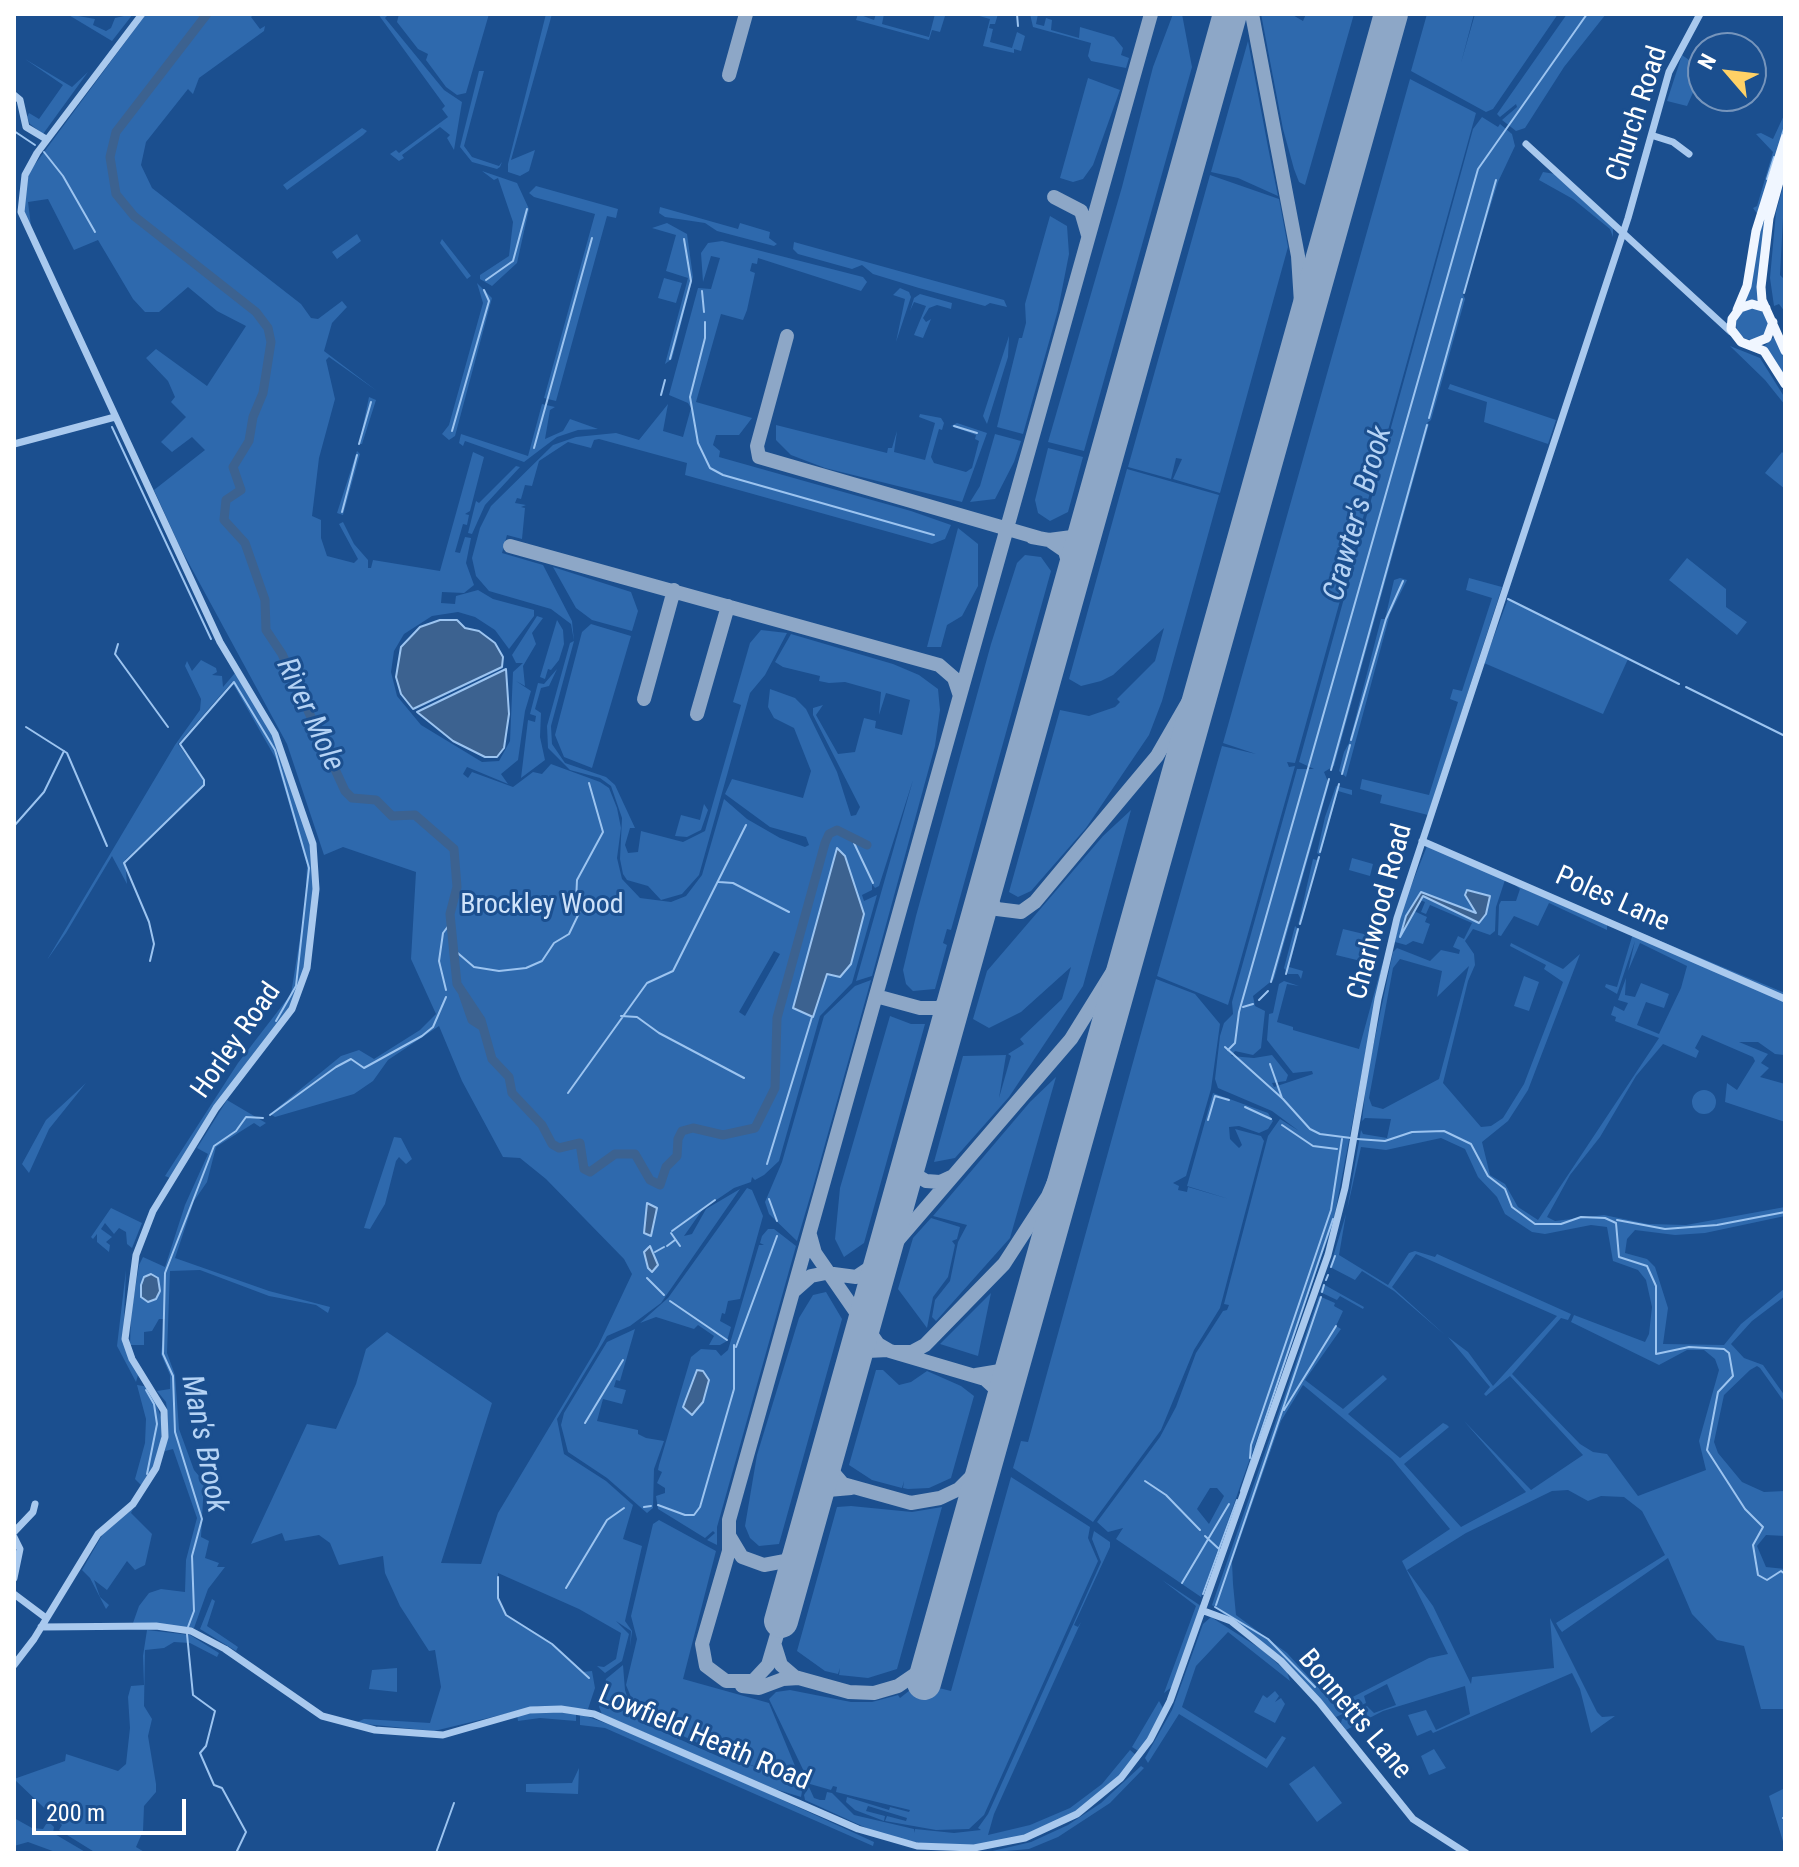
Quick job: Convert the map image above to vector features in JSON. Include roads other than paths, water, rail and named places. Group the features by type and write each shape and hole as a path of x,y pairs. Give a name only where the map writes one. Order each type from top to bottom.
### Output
{"main road":[{"path":"1785,138 1756,231 1746,289 1730,325 1734,335 1764,351 1785,384"},
{"path":"1785,160 1771,209 1761,296 1785,351"},
{"path":"1736,311 1755,304 1770,315"},
{"path":"1749,345 1767,338 1770,315"}],"street":[{"path":"14,95 20,100 26,127 46,139 142,14"},
{"name":"Church Road","path":"1623,231 1654,136 1669,72 1700,14"},
{"path":"1654,136 1686,151 1691,139"},
{"name":"Horley Road","path":"14,1665 98,1534 129,1508 154,1474 165,1426 161,1402 133,1362 126,1343 126,1310 136,1252 149,1218 174,1175 226,1093 283,1023 299,994 311,944 317,871 308,828 275,734 224,650 92,371 21,212 25,175 46,139"},
{"path":"1526,144 1734,335"},
{"name":"Charlwood Road","path":"1204,1611 1328,1255 1390,945 1623,231"},
{"path":"1713,314 1723,317 1736,311"},
{"path":"14,444 115,417"},
{"name":"Poles Lane","path":"1422,841 1785,999"},
{"path":"14,1578 20,1549 14,1535 33,1512 35,1504"},
{"path":"14,1594 46,1618"},
{"name":"Lowfield Heath Road","path":"41,1627 151,1626 187,1630 225,1649 322,1716 375,1730 438,1735 530,1710 569,1709 594,1714 878,1836 913,1846 957,1849 1002,1844 1043,1831 1084,1809 1121,1778 1140,1756 1165,1713 1204,1611"},
{"name":"Bonnetts Lane","path":"1204,1611 1226,1618 1281,1661 1319,1702 1411,1817 1429,1833 1466,1853"}],"waterway":[{"name":"River Mole","path":"207,14 116,132 110,157 116,194 134,216 256,312 268,328 271,342 263,393 253,417 249,441 233,467 241,490 226,500 224,520 245,543 265,600 266,630 282,654 345,791 352,798 376,800 392,816 415,815 454,849 457,887 450,914 457,984 481,1020 492,1059 509,1077 512,1093 542,1125 552,1144 559,1148 580,1143 584,1169 590,1172 615,1154 635,1154 650,1180 660,1185 666,1167 677,1156 682,1131 693,1128 723,1135 755,1128 775,1088 777,1018 825,843 829,834 837,830 867,845"},
{"path":"1017,14 1018,26"},
{"name":"Crawter's Brook","path":"1228,1050 1235,1043 1239,1012 1478,169 1587,14"},
{"path":"1782,135 1785,126"},
{"path":"14,131 35,145"},
{"path":"44,152 63,176 95,232"},
{"path":"1767,179 1774,157"},
{"path":"1464,293 1496,180"},
{"path":"486,280 513,261 527,209"},
{"path":"534,448 592,238"},
{"path":"670,359 691,281 684,239"},
{"path":"452,431 489,301 484,290"},
{"path":"702,291 704,312"},
{"path":"1429,418 1462,299"},
{"path":"705,322 705,338 690,397 698,443 710,468 723,475 934,535"},
{"path":"661,395 665,380"},
{"path":"359,444 371,402"},
{"path":"1331,770 1427,425"},
{"path":"954,426 977,433"},
{"path":"112,427 211,639"},
{"path":"342,512 357,455"},
{"path":"14,470 14,475"},
{"path":"1351,740 1386,619 1403,581"},
{"path":"1508,599 1679,684"},
{"path":"118,644 115,654 168,727"},
{"path":"150,961 154,944 149,922 124,863 204,785 204,780 180,744 234,682 275,750 309,868 296,986 276,1021"},
{"path":"1686,687 1785,736"},
{"path":"26,727 67,753 107,846"},
{"path":"1342,774 1350,745"},
{"path":"14,826 44,792 64,751"},
{"path":"1271,982 1329,779"},
{"name":"Man's Brook","path":"453,949 474,967 499,971 526,968 542,961 554,943 569,934 581,909 576,902 577,880 603,832 589,783"},
{"path":"1320,852 1339,784"},
{"path":"568,1093 647,983 673,971 746,825"},
{"path":"854,843 873,883"},
{"path":"1300,924 1319,857"},
{"path":"719,882 733,883 789,912"},
{"name":"Man's Brook","path":"446,990 439,961 443,933 452,921"},
{"path":"1286,974 1298,929"},
{"path":"1259,1000 1268,991"},
{"path":"463,994 472,1020 483,1027"},
{"name":"Man's Brook","path":"270,1115 351,1059 364,1068 422,1036 433,1027 446,997"},
{"path":"1243,1007 1253,1004"},
{"path":"621,1016 637,1017 659,1033 744,1078"},
{"path":"767,1164 812,1017"},
{"name":"River Mole","path":"1225,1047 1283,1099 1310,1129 1320,1134 1351,1138"},
{"path":"1270,1064 1282,1098"},
{"path":"1208,1120 1215,1096 1229,1100"},
{"path":"1245,1107 1271,1119"},
{"name":"Man's Brook","path":"188,1627 194,1611 192,1556 202,1519 175,1432 173,1376 163,1354 165,1273 214,1146 236,1131 246,1117 263,1118"},
{"path":"1282,1125 1313,1146 1337,1149"},
{"name":"River Mole","path":"1357,1139 1385,1141 1412,1132 1444,1131 1471,1144 1488,1176 1505,1189 1512,1207 1535,1224 1561,1224 1581,1217 1605,1218 1616,1223 1619,1257 1647,1266 1656,1286 1656,1354 1689,1347 1724,1349 1729,1353 1733,1376 1718,1392 1707,1450 1745,1509 1763,1527 1753,1545 1758,1575 1767,1580 1781,1571 1785,1574"},
{"path":"1250,1458 1251,1445 1331,1210 1342,1139"},
{"path":"769,1199 777,1221"},
{"path":"672,1231 715,1200"},
{"path":"1617,1220 1665,1229 1717,1225 1785,1212"},
{"path":"1241,1491 1333,1219"},
{"path":"671,1233 680,1246"},
{"path":"736,1347 777,1236"},
{"path":"667,1246 675,1240"},
{"path":"655,1252 664,1247"},
{"path":"1331,1267 1335,1256"},
{"path":"1326,1280 1328,1275"},
{"path":"647,1278 664,1295"},
{"path":"1322,1292 1324,1285"},
{"path":"1216,1605 1321,1297"},
{"path":"670,1301 727,1340"},
{"path":"1284,1410 1336,1326"},
{"path":"658,1505 685,1515 694,1515 700,1507 734,1389 734,1345"},
{"path":"585,1423 623,1360"},
{"path":"146,1390 154,1404 157,1424 147,1474"},
{"path":"1145,1481 1166,1495 1200,1530"},
{"path":"1205,1536 1219,1549 1237,1500"},
{"path":"1182,1583 1229,1504"},
{"path":"644,1507 651,1506"},
{"path":"566,1588 607,1520 624,1508"},
{"path":"1203,1594 1219,1550"},
{"path":"498,1577 498,1598 506,1615 552,1644 589,1678"},
{"path":"1215,1607 1268,1639 1315,1687"},
{"name":"Man's Brook","path":"187,1634 193,1695 215,1711 206,1746 200,1753 214,1785 222,1788 246,1832 236,1853"},
{"path":"436,1853 454,1803"}],"park label":[{"name":"Brockley Wood","path":"542,906"}]}
